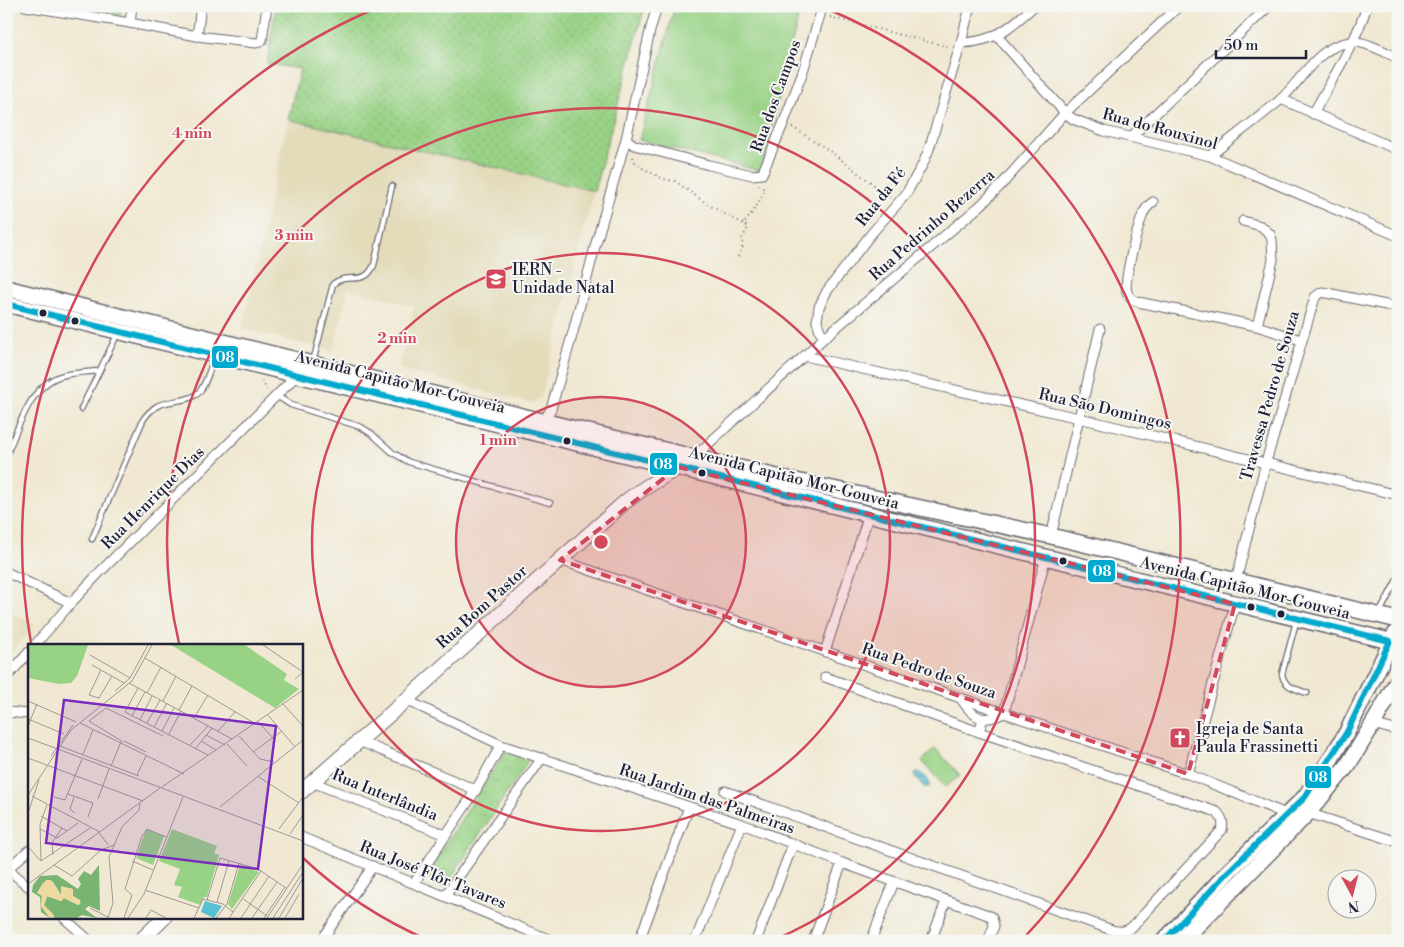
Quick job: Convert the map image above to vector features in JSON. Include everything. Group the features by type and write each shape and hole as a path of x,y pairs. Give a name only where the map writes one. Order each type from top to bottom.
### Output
{"main road":[{"name":"Avenida Capitão Mor-Gouveia","path":"6,288 542,421 778,477 1051,536 1398,620"},
{"name":"Avenida Capitão Mor-Gouveia","path":"6,304 1394,642"},
{"path":"399,400 402,385"},
{"name":"Rua Bom Pastor","path":"304,790 625,502 694,457"},
{"path":"1167,940 1230,870 1305,797 1337,749 1355,717 1394,642 1398,627"},
{"path":"1182,941 1308,813 1348,765 1398,680"},
{"path":"140,941 162,920"}],"street":[{"path":"24,6 197,36 259,43 262,39 267,6"},
{"path":"130,23 132,6"},
{"path":"197,36 201,6"},
{"path":"542,421 549,413 554,399 573,332 626,139 657,6"},
{"name":"Rua da Fé","path":"825,337 820,331 817,321 819,307 823,299 871,234 906,194 924,164 960,46 970,6"},
{"path":"960,46 997,36 1021,19 1034,6"},
{"name":"Rua Pedrinho Bezerra","path":"694,457 825,337 981,205 1065,113 1180,6"},
{"path":"1131,137 1269,6"},
{"path":"1313,114 1352,41 1367,6"},
{"name":"Rua dos Campos","path":"626,139 634,145 709,165 752,175 762,174 803,71 821,10"},
{"name":"Rua do Rouxinol","path":"997,36 1065,113 1073,119 1089,126 1210,156 1398,236"},
{"path":"1210,156 1281,99 1307,69 1326,52 1338,45 1352,41 1378,48 1398,58"},
{"path":"1281,99 1398,150"},
{"path":"1153,202 1143,214 1126,275 1126,291 1130,297 1138,302 1257,326 1302,340"},
{"path":"1243,221 1261,226 1270,234 1272,240 1273,260 1257,326"},
{"name":"Travessa Pedro de Souza","path":"1236,581 1266,462 1315,297 1322,292 1391,306"},
{"path":"1051,536 1100,329"},
{"name":"Rua São Domingos","path":"805,356 1079,418 1398,495"},
{"name":"Rua Henrique Dias","path":"36,644 71,603 297,375"},
{"path":"825,652 870,514"},
{"path":"961,699 974,715 983,719 994,718 1004,713 1046,557"},
{"name":"Rua Pedro de Souza","path":"560,560 961,699 1188,774 1286,814"},
{"path":"6,572 71,603"},
{"path":"1188,774 1235,604"},
{"path":"6,678 28,653"},
{"path":"725,791 1120,932 1132,927 1222,830 1224,824 1222,817 1217,812 979,732 825,677"},
{"name":"Rua Jardim das Palmeiras","path":"406,700 501,745 742,824 842,863 988,915 992,917 994,926 988,941"},
{"path":"6,712 28,714"},
{"path":"979,732 983,719"},
{"path":"1373,724 1398,731"},
{"path":"359,741 476,790"},
{"path":"414,883 476,790 501,745"},
{"path":"445,896 542,758"},
{"name":"Rua Interlândia","path":"304,790 446,835"},
{"path":"639,941 689,807"},
{"path":"1308,813 1398,842"},
{"path":"695,941 742,824"},
{"name":"Rua José Flôr Tavares","path":"302,837 445,896 536,938 553,941"},
{"path":"756,941 793,844"},
{"path":"28,851 7,869 28,886"},
{"path":"813,941 842,863"},
{"path":"321,941 372,866"},
{"path":"871,941 894,882"},
{"path":"930,941 946,900"},
{"path":"66,920 90,941"}],"lane":[{"path":"313,363 333,284 344,278 359,279 371,272 392,186"},
{"path":"81,409 118,331"},
{"path":"92,539 143,420 150,411 158,406 190,398 198,393 202,388 215,355"},
{"path":"6,456 32,398 40,388 51,380 63,375 99,372"},
{"path":"276,395 291,405 360,427 372,434 393,453 409,462 550,503"},
{"path":"1378,615 1398,578"},
{"path":"1297,619 1282,674 1283,680 1287,685 1307,693"}],"path":[{"path":"821,10 960,46"},
{"path":"784,122 831,152 898,203"},
{"path":"634,145 633,158 636,164 663,179 675,181 707,204 748,228 741,240 743,247 738,257"},
{"path":"744,224 765,190 759,185 763,178 762,174"}],"highlighted area":[{"path":"678,467 1235,604 1188,774 560,560"}],"shaded area":[{"path":"288,119 594,191 541,397 531,403 399,369 414,306 348,289 333,351 242,329"},
{"path":"6,610 35,625 6,659"}],"green space":[{"path":"66,6 124,6 120,15 116,15"},
{"path":"276,6 645,6 594,191 288,119 300,69 267,64"},
{"path":"675,6 801,6 761,171 639,140"},
{"path":"935,748 960,775 946,787 922,761"},
{"path":"507,750 530,758 445,887 424,876"}],"water":[{"path":"917,772 926,778 930,785 929,787 924,787 915,777"}],"transit line":[{"name":"08","path":"6,304 1390,641 1347,732 1305,797 1230,870 1164,941"}],"place":[{"name":"IERN - Unidade Natal","path":"496,279"},
{"name":"Igreja de Santa Paula Frassinetti","path":"1180,738"}]}
